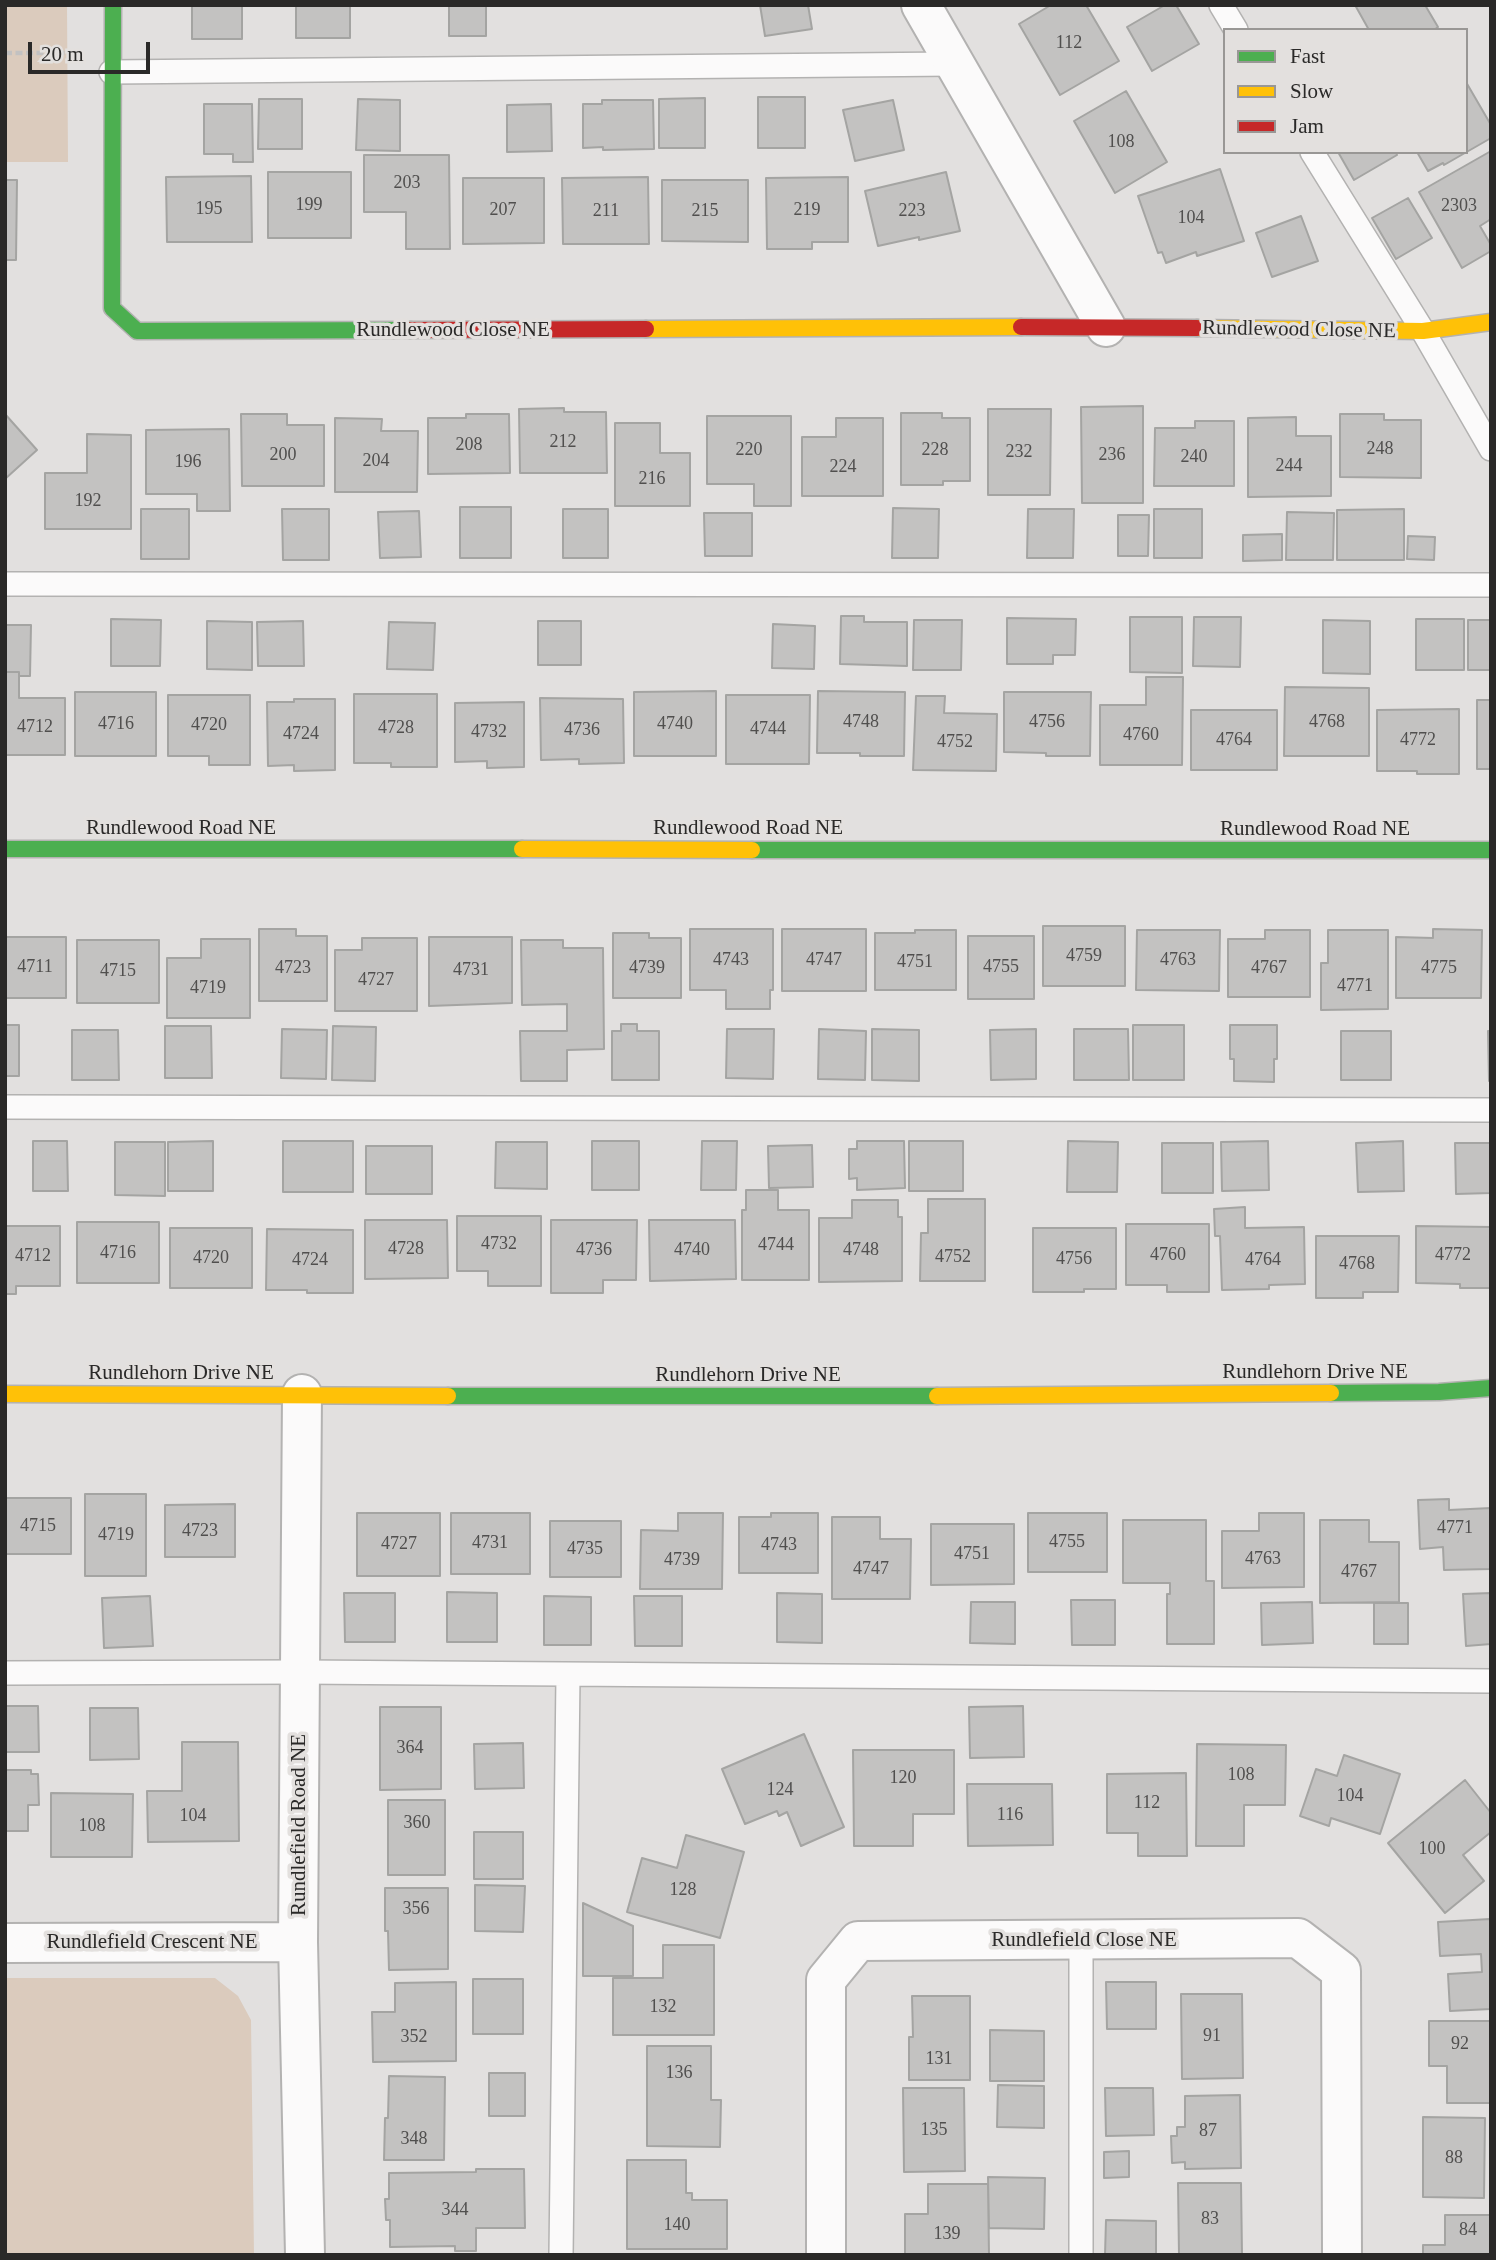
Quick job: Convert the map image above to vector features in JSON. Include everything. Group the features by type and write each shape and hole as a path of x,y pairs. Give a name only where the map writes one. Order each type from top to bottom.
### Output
{"street":[{"name":"Rundlewood Close NE","path":"113,5 112,307 137,331 1106,327 1423,331 1491,322"},
{"path":"921,5 1106,327"},
{"name":"Rundlewood Road NE","path":"5,849 1491,850"},
{"name":"Rundlehorn Drive NE","path":"5,1394 858,1397 1439,1392 1491,1388"},
{"name":"Rundlefield Road NE","path":"302,1394 298,1942 305,2255"},
{"name":"Rundlefield Close NE","path":"826,2255 826,1980 858,1941 1298,1938 1341,1971 1342,2255"},
{"name":"Rundlefield Crescent NE","path":"5,1943 298,1942"}],"lane":[{"path":"1221,5 1235,28"},
{"path":"111,72 954,64"},
{"path":"1313,154 1423,331 1491,449"},
{"path":"5,584 1491,585"},
{"path":"5,1107 1491,1110"},
{"path":"5,1672 1491,1681"},
{"path":"561,2255 568,1676"},
{"path":"1081,1941 1082,2255"}],"path":[{"path":"5,53 67,53 111,72"}],"shaded area":[{"path":"5,5 67,5 68,162 5,162"},
{"path":"5,1978 215,1978 238,1996 251,2020 254,2255 5,2255"}],"building":[{"path":"192,5 242,5 242,39 192,39"},
{"path":"296,5 350,5 350,38 296,38"},
{"path":"449,5 486,5 486,36 449,36"},
{"path":"760,5 808,5 812,29 765,36"},
{"path":"1051,5 1086,5 1119,61 1060,95 1019,24"},
{"path":"1165,5 1176,5 1199,44 1152,71 1127,27"},
{"path":"1355,5 1425,5 1438,27 1437,28 1368,28"},
{"path":"1468,85 1491,125 1491,138 1468,151"},
{"path":"1126,91 1167,162 1115,193 1074,121"},
{"path":"758,97 805,97 805,148 758,148"},
{"path":"705,98 705,148 659,148 659,99"},
{"path":"259,99 302,99 302,149 258,149"},
{"path":"358,99 400,100 400,151 356,150"},
{"path":"602,100 653,100 654,149 583,148 583,104 602,104"},
{"path":"893,100 904,150 855,161 843,110"},
{"path":"204,104 252,104 253,162 233,162 233,154 204,154"},
{"path":"551,104 552,151 507,152 507,105"},
{"path":"1491,151 1491,219 1480,226 1491,245 1491,251 1462,268 1419,192"},
{"path":"1339,154 1397,154 1397,155 1354,180"},
{"path":"1418,154 1463,154 1444,165 1443,163 1428,171"},
{"path":"364,155 449,155 450,249 406,249 406,212 364,212"},
{"path":"1220,169 1244,241 1197,256 1196,252 1166,263 1162,252 1158,253 1138,196"},
{"path":"268,172 351,172 351,238 268,238"},
{"path":"946,172 960,231 878,246 865,191"},
{"path":"251,176 252,242 167,242 166,177"},
{"path":"648,177 649,244 563,244 562,178"},
{"path":"848,177 848,242 812,242 812,249 767,249 766,178"},
{"path":"463,178 544,178 544,243 463,244"},
{"path":"5,180 17,180 16,260 5,260"},
{"path":"662,180 748,180 748,242 662,241"},
{"path":"1408,198 1432,238 1396,259 1372,218"},
{"path":"1301,216 1318,261 1272,277 1256,233"},
{"path":"1143,406 1143,503 1082,503 1081,407"},
{"path":"564,408 564,412 606,412 607,473 520,473 519,409"},
{"path":"988,409 1051,409 1050,495 988,495"},
{"path":"901,413 942,413 942,418 970,418 970,481 943,481 943,485 901,485"},
{"path":"5,414 37,450 5,479"},
{"path":"241,414 287,414 287,425 324,425 324,486 242,486"},
{"path":"466,414 509,414 510,473 428,474 428,418 466,418"},
{"path":"1340,414 1384,414 1384,420 1421,420 1421,478 1340,477"},
{"path":"707,416 791,416 791,506 754,506 754,484 707,484"},
{"path":"1296,417 1296,436 1331,436 1331,496 1248,497 1248,418"},
{"path":"335,418 382,419 381,431 418,431 417,492 335,492"},
{"path":"836,418 883,418 883,496 802,496 802,437 836,437"},
{"path":"1195,421 1234,421 1234,486 1154,486 1155,428 1195,428"},
{"path":"615,423 660,423 660,453 690,453 690,506 615,506"},
{"path":"229,429 230,511 197,511 197,494 146,494 146,430"},
{"path":"87,434 131,435 131,529 45,529 45,473 87,473"},
{"path":"460,507 511,507 511,558 460,558"},
{"path":"893,508 939,509 938,558 892,558"},
{"path":"141,509 189,509 189,559 141,559"},
{"path":"282,509 329,509 329,560 283,560"},
{"path":"563,509 608,509 608,558 563,558"},
{"path":"1028,509 1074,509 1073,558 1027,558"},
{"path":"1154,509 1202,509 1202,558 1154,558"},
{"path":"1404,509 1404,560 1337,560 1337,510"},
{"path":"419,511 421,557 380,558 378,512"},
{"path":"1287,512 1334,513 1333,560 1286,560"},
{"path":"704,513 752,513 752,556 705,556"},
{"path":"1118,515 1149,515 1148,556 1118,556"},
{"path":"1282,534 1282,560 1243,561 1243,535"},
{"path":"1408,536 1435,537 1434,560 1407,559"},
{"path":"841,616 864,616 864,622 907,622 907,666 840,664"},
{"path":"1130,617 1182,617 1182,673 1130,672"},
{"path":"1194,617 1241,617 1240,667 1193,666"},
{"path":"1007,618 1076,619 1075,655 1053,655 1053,664 1007,664"},
{"path":"111,619 161,620 160,666 111,666"},
{"path":"1416,619 1464,619 1464,670 1416,670"},
{"path":"914,620 962,620 961,670 913,670"},
{"path":"1323,620 1370,621 1370,674 1323,673"},
{"path":"1468,620 1491,620 1491,670 1468,670"},
{"path":"207,621 252,622 252,670 207,669"},
{"path":"303,621 304,666 258,666 257,622"},
{"path":"538,621 581,621 581,665 538,665"},
{"path":"389,622 435,623 433,670 387,669"},
{"path":"773,624 815,626 814,669 772,668"},
{"path":"5,625 31,625 30,676 19,676 19,672 5,672"},
{"path":"5,672 19,672 19,698 65,698 65,755 5,755"},
{"path":"1146,677 1183,677 1182,765 1100,765 1100,705 1146,705"},
{"path":"1285,687 1369,688 1369,756 1284,756"},
{"path":"716,691 716,756 634,756 634,692"},
{"path":"818,691 905,692 904,756 817,753"},
{"path":"75,692 156,692 156,756 75,756"},
{"path":"1004,692 1091,692 1090,756 1004,752"},
{"path":"354,694 437,694 437,767 391,767 391,763 354,763"},
{"path":"168,695 250,695 250,765 209,765 209,756 168,756"},
{"path":"726,695 810,695 809,764 726,764"},
{"path":"916,696 945,696 944,713 997,714 996,771 913,770"},
{"path":"540,698 623,699 624,763 579,764 579,759 541,760"},
{"path":"294,699 335,699 335,770 294,771 294,765 268,766 267,702 294,702"},
{"path":"1477,700 1491,700 1491,769 1477,769"},
{"path":"524,702 524,767 487,768 487,761 455,762 455,703"},
{"path":"1459,709 1459,774 1377,771 1377,710"},
{"path":"1191,710 1277,710 1277,770 1191,770"},
{"path":"1043,926 1125,926 1125,986 1043,986"},
{"path":"259,929 296,929 296,936 327,936 327,1001 259,1001"},
{"path":"690,929 773,929 773,990 770,990 770,1009 726,1009 726,990 690,990"},
{"path":"782,929 866,929 866,991 782,991"},
{"path":"1433,929 1482,930 1481,998 1396,998 1396,937 1433,938"},
{"path":"915,930 956,930 956,990 875,990 875,933 915,933"},
{"path":"1137,930 1220,930 1219,991 1136,990"},
{"path":"1265,930 1310,930 1310,997 1228,997 1228,939 1265,939"},
{"path":"1328,930 1388,930 1388,1009 1321,1010 1321,963 1328,963"},
{"path":"613,933 649,933 649,938 681,938 681,998 613,998"},
{"path":"968,936 1034,936 1034,999 968,999"},
{"path":"5,937 66,937 66,998 5,998"},
{"path":"429,937 512,937 512,1003 429,1006"},
{"path":"362,938 417,938 417,1011 335,1011 335,950 362,950"},
{"path":"201,939 250,939 250,1018 167,1018 167,958 201,958"},
{"path":"77,940 159,940 159,1003 77,1003"},
{"path":"521,940 563,940 563,948 603,948 604,1049 567,1050 567,1081 521,1081 520,1031 567,1031 567,1004 522,1005"},
{"path":"621,1024 637,1024 637,1031 659,1031 659,1080 612,1080 612,1031 621,1031"},
{"path":"5,1025 19,1025 19,1076 5,1076"},
{"path":"1133,1025 1184,1025 1184,1080 1133,1080"},
{"path":"1230,1025 1277,1025 1274,1082 1234,1081 1234,1059 1230,1059"},
{"path":"165,1026 211,1026 212,1078 165,1078"},
{"path":"333,1026 376,1027 375,1081 332,1080"},
{"path":"282,1029 327,1030 326,1079 281,1078"},
{"path":"727,1029 774,1029 773,1079 726,1078"},
{"path":"819,1029 866,1031 865,1080 818,1079"},
{"path":"872,1029 919,1030 919,1081 872,1080"},
{"path":"1036,1029 1036,1079 991,1080 990,1030"},
{"path":"1074,1029 1128,1029 1129,1080 1074,1080"},
{"path":"72,1030 118,1030 119,1080 72,1080"},
{"path":"1341,1031 1391,1031 1391,1080 1341,1080"},
{"path":"1488,1031 1491,1031 1491,1081 1489,1081"},
{"path":"33,1141 67,1141 68,1191 33,1191"},
{"path":"213,1141 213,1191 168,1191 168,1142"},
{"path":"283,1141 353,1141 353,1192 283,1192"},
{"path":"592,1141 639,1141 639,1190 592,1190"},
{"path":"702,1141 737,1141 736,1190 701,1190"},
{"path":"857,1141 904,1141 905,1188 857,1190 857,1178 849,1179 849,1149 857,1149"},
{"path":"909,1141 963,1141 963,1191 909,1191"},
{"path":"1068,1141 1118,1142 1117,1192 1067,1192"},
{"path":"1268,1141 1269,1190 1222,1191 1221,1142"},
{"path":"1403,1141 1404,1191 1358,1192 1356,1143"},
{"path":"115,1142 165,1142 165,1196 115,1195"},
{"path":"496,1142 547,1142 547,1189 495,1188"},
{"path":"1162,1143 1213,1143 1213,1193 1162,1193"},
{"path":"1455,1143 1491,1143 1491,1193 1456,1194"},
{"path":"812,1145 813,1187 769,1188 768,1146"},
{"path":"366,1146 432,1146 432,1194 366,1194"},
{"path":"746,1190 778,1190 778,1210 809,1210 809,1280 742,1280 742,1210 746,1210"},
{"path":"928,1199 985,1199 985,1281 920,1281 921,1233 928,1233"},
{"path":"852,1200 898,1200 898,1217 902,1217 902,1281 819,1282 819,1218 852,1218"},
{"path":"1245,1207 1245,1228 1304,1227 1305,1284 1269,1285 1269,1289 1222,1290 1220,1236 1215,1236 1214,1209"},
{"path":"457,1216 541,1216 541,1286 488,1286 488,1271 457,1271"},
{"path":"365,1220 447,1220 448,1278 365,1279"},
{"path":"551,1220 637,1220 636,1280 603,1280 603,1293 551,1293"},
{"path":"649,1220 735,1220 736,1279 650,1281"},
{"path":"77,1222 159,1222 159,1283 77,1283"},
{"path":"1126,1224 1209,1224 1209,1292 1167,1292 1167,1285 1126,1285"},
{"path":"5,1226 60,1226 60,1286 16,1286 16,1294 5,1294"},
{"path":"1416,1226 1491,1227 1491,1288 1416,1283"},
{"path":"170,1228 252,1228 252,1288 170,1288"},
{"path":"1033,1228 1116,1228 1116,1289 1033,1292"},
{"path":"267,1229 353,1230 353,1293 266,1290"},
{"path":"1316,1236 1399,1236 1398,1292 1363,1292 1363,1298 1316,1298"},
{"path":"85,1494 146,1494 146,1576 85,1576"},
{"path":"5,1498 71,1498 71,1554 5,1554"},
{"path":"1449,1499 1449,1510 1491,1508 1491,1569 1444,1570 1443,1547 1420,1549 1418,1500"},
{"path":"235,1504 235,1557 165,1557 165,1505"},
{"path":"357,1513 440,1513 440,1576 357,1576"},
{"path":"451,1513 530,1513 530,1574 451,1574"},
{"path":"678,1513 723,1513 722,1589 640,1589 641,1530 678,1531"},
{"path":"771,1513 818,1513 818,1573 739,1573 739,1517 771,1517"},
{"path":"1028,1513 1107,1513 1107,1572 1028,1572"},
{"path":"1259,1513 1304,1513 1304,1587 1222,1588 1222,1531 1259,1531"},
{"path":"832,1517 880,1517 880,1539 911,1539 910,1599 832,1599"},
{"path":"1123,1520 1206,1520 1206,1581 1214,1581 1214,1644 1167,1644 1167,1594 1170,1594 1170,1583 1123,1583"},
{"path":"1320,1520 1369,1520 1369,1542 1399,1542 1399,1602 1320,1603"},
{"path":"550,1521 621,1521 621,1577 550,1577"},
{"path":"931,1524 1014,1524 1014,1584 931,1585"},
{"path":"447,1592 497,1593 497,1642 447,1642"},
{"path":"344,1593 395,1593 395,1642 345,1642"},
{"path":"777,1593 822,1594 822,1643 777,1642"},
{"path":"1491,1593 1491,1644 1466,1646 1463,1594"},
{"path":"150,1596 153,1646 104,1648 102,1598"},
{"path":"544,1596 591,1597 591,1645 544,1645"},
{"path":"634,1596 682,1596 682,1646 635,1646"},
{"path":"1071,1600 1115,1600 1115,1645 1072,1645"},
{"path":"971,1602 1015,1602 1015,1644 970,1643"},
{"path":"1312,1602 1313,1643 1262,1645 1261,1603"},
{"path":"1374,1603 1408,1603 1408,1644 1374,1644"},
{"path":"5,1706 38,1706 39,1752 5,1752"},
{"path":"1023,1706 1024,1757 970,1758 969,1707"},
{"path":"380,1707 441,1707 441,1789 380,1790"},
{"path":"90,1708 138,1708 139,1759 90,1760"},
{"path":"804,1734 844,1827 801,1846 787,1812 779,1816 777,1811 745,1824 722,1769"},
{"path":"182,1742 238,1742 239,1841 148,1842 147,1791 182,1791"},
{"path":"523,1743 524,1788 475,1789 474,1744"},
{"path":"1197,1744 1286,1745 1285,1805 1244,1805 1244,1846 1196,1846"},
{"path":"853,1750 954,1750 954,1814 913,1814 913,1846 854,1846"},
{"path":"1344,1755 1400,1774 1380,1834 1331,1818 1329,1826 1300,1816 1316,1769 1337,1776"},
{"path":"5,1770 31,1770 31,1774 38,1774 39,1805 28,1805 28,1831 5,1831"},
{"path":"1186,1773 1187,1856 1138,1856 1138,1833 1107,1833 1107,1774"},
{"path":"1465,1780 1491,1813 1491,1832 1463,1855 1484,1881 1445,1913 1388,1843"},
{"path":"967,1784 1052,1784 1053,1845 968,1846"},
{"path":"51,1793 133,1794 132,1857 51,1857"},
{"path":"388,1800 445,1800 445,1875 388,1875"},
{"path":"474,1832 523,1832 523,1879 474,1879"},
{"path":"686,1835 744,1852 720,1938 627,1912 642,1858 677,1868"},
{"path":"475,1885 525,1886 523,1932 475,1931"},
{"path":"385,1888 448,1888 448,1969 389,1970"},
{"path":"583,1903 633,1926 633,1976 583,1976"},
{"path":"1490,1919 1491,2009 1450,2011 1448,1974 1482,1972 1481,1954 1440,1956 1438,1922"},
{"path":"663,1945 714,1945 714,2035 613,2035 613,1978 663,1978"},
{"path":"473,1979 523,1979 523,2034 473,2034"},
{"path":"456,1982 456,2061 373,2062 372,2012 395,2012 395,1983"},
{"path":"1106,1982 1156,1982 1156,2029 1107,2029"},
{"path":"1181,1994 1242,1994 1243,2078 1182,2079"},
{"path":"912,1996 970,1996 970,2080 909,2080 909,2037 913,2037"},
{"path":"1429,2021 1491,2021 1491,2103 1447,2103 1447,2066 1429,2066"},
{"path":"990,2030 1044,2031 1044,2081 990,2081"},
{"path":"647,2046 711,2046 711,2100 721,2100 720,2147 647,2146"},
{"path":"489,2073 525,2073 525,2116 489,2116"},
{"path":"389,2076 445,2077 444,2160 384,2160"},
{"path":"998,2085 1044,2086 1044,2128 997,2127"},
{"path":"903,2088 964,2088 965,2171 904,2172"},
{"path":"1105,2088 1153,2088 1154,2135 1106,2136"},
{"path":"1240,2095 1241,2168 1185,2169 1185,2162 1172,2163 1171,2136 1177,2136 1177,2127 1185,2127 1185,2096"},
{"path":"1423,2117 1485,2118 1484,2198 1423,2197"},
{"path":"1129,2151 1129,2177 1104,2178 1104,2152"},
{"path":"627,2160 686,2160 686,2193 692,2193 692,2200 727,2200 727,2249 627,2249"},
{"path":"476,2169 524,2169 525,2228 476,2228 476,2251 455,2251 455,2246 390,2247 390,2220 386,2220 385,2199 389,2199 389,2173 476,2172"},
{"path":"988,2177 1045,2178 1044,2229 989,2228"},
{"path":"1178,2183 1241,2183 1242,2255 1179,2255"},
{"path":"928,2184 988,2184 989,2255 905,2255 905,2214 928,2214"},
{"path":"1445,2215 1491,2215 1491,2255 1423,2255 1423,2245 1445,2245"},
{"path":"1106,2220 1156,2221 1156,2255 1105,2255"}],"traffic: fast":[{"path":"113,5 112,308 137,331 411,330"},
{"path":"5,849 522,849"},
{"path":"752,850 1491,850"},
{"path":"1331,1393 1439,1392 1491,1388"},
{"path":"448,1396 937,1396"}],"traffic: slow":[{"path":"1197,328 1423,331 1491,322"},
{"path":"646,329 1021,327"},
{"path":"522,849 752,850"},
{"path":"937,1396 1331,1393"},
{"path":"5,1394 448,1396"}],"traffic: jam":[{"path":"1021,327 1197,328"},
{"path":"411,330 646,329"}]}
